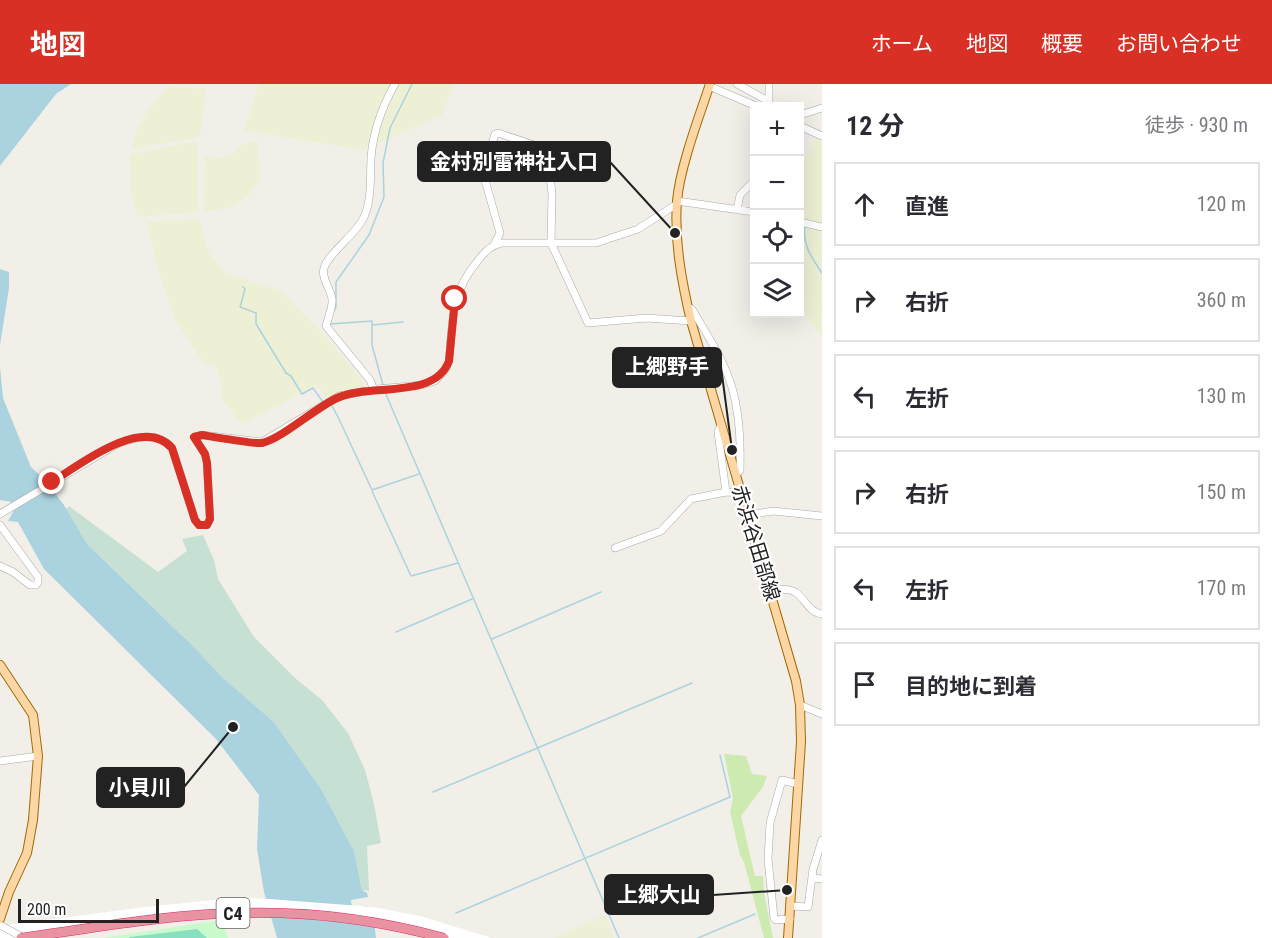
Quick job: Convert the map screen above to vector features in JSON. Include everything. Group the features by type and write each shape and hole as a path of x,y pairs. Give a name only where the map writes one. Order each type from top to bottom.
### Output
{"highway":[{"name":"C4","path":"22,938 169,918 242,912 315,914 385,924 444,938"}],"main road":[{"name":"赤浜谷田部線","path":"709,85 687,155 677,202 680,261 691,321 791,659 800,705 801,742 788,938"},
{"path":"0,665 33,715 38,756 33,820 27,853 9,892 0,919"}],"street":[{"path":"374,390 370,380 326,326 333,301 324,278 324,268 363,220 370,194 371,156 376,127 395,84"},
{"path":"737,84 765,102"},
{"path":"768,102 769,84"},
{"path":"709,85 750,103"},
{"path":"804,114 822,108"},
{"path":"804,128 822,136"},
{"path":"494,245 500,233 483,173 495,134 498,133 552,151 551,243 588,323 646,318 691,321"},
{"path":"737,210 740,195 750,185"},
{"path":"0,514 119,443 140,436 159,438 166,441 172,448 195,520 199,525 204,526 209,523 210,519 207,463 205,454 194,437 202,435 262,442 339,396 422,385 435,381 445,370 449,361 455,299 467,274 488,248 494,245 596,243 638,229 677,202 750,212"},
{"path":"804,223 822,227"},
{"path":"688,308 693,309 720,357 736,403 741,453 740,471 736,474"},
{"path":"721,425 718,432 726,492"},
{"path":"615,548 661,531 691,499 726,492 741,493"},
{"path":"748,515 773,511 822,516"},
{"path":"0,525 38,577 38,582 36,585 30,585 13,572 0,566"},
{"path":"770,590 785,589 796,592 810,609 822,614"},
{"path":"800,705 822,714"},
{"path":"0,761 38,756"},
{"path":"789,919 776,920 774,918 768,859 770,823 782,780 798,784"},
{"path":"790,906 808,907 812,878 822,840"},
{"path":"812,878 822,879"},
{"path":"0,925 22,938"}],"green space":[{"path":"259,84 455,84 442,115 364,150 244,131"},
{"path":"170,86 206,89 200,137 132,149 137,129 147,112"},
{"path":"822,133 822,234 820,239 822,243 822,337 804,313 804,159 817,136"},
{"path":"197,141 199,212 138,217 131,192 130,154"},
{"path":"258,141 260,180 247,197 232,207 204,212 205,156 219,158 234,154 241,144"},
{"path":"199,219 209,253 226,273 282,291 335,347 368,388 326,398 316,385 242,424 222,399 222,385 215,366 204,364 177,323 157,267 147,222"},
{"path":"69,506 158,572 187,551 182,539 203,535 214,560 218,579 254,637 295,678 322,700 348,733 365,770 381,843 367,846 369,891 362,890 354,851 321,789 274,722 223,678 184,637 87,544 66,509"},
{"path":"724,754 746,756 752,774 767,776 763,787 741,816 755,876 763,876 773,938 764,938 744,862 740,855 730,812 733,798"},
{"path":"605,915 614,938 553,938"},
{"path":"222,920 228,938 102,938"},
{"path":"197,929 207,938 129,938 130,937"}],"water":[{"path":"0,84 71,84 56,94 0,166"},
{"path":"0,269 9,272 9,288 0,345"},
{"path":"0,367 3,398 31,467 45,480 64,505 87,544 223,678 274,722 321,789 354,851 362,890 367,893 368,897 351,900 352,908 368,906 368,910 373,913 376,938 277,938 264,892 257,849 259,795 216,739 44,569 18,522 8,521 14,510 11,502 0,500"}],"pier":[{"path":"235,898 373,907 420,916 492,938 430,938 368,925 308,918 223,917 151,923 44,938 0,938 0,926"}],"waterway":[{"path":"333,313 336,307 336,282 369,235 384,197 383,163 390,128 412,84"},
{"path":"805,226 806,245 822,273"},
{"path":"243,287 245,289 240,307 256,313 256,324 286,373 291,376 302,394 313,388 323,402"},
{"path":"331,320 330,324 372,321 372,325"},
{"path":"383,385 372,345 372,325 403,322"},
{"path":"385,392 619,938"},
{"path":"331,404 372,490 419,474"},
{"path":"372,491 411,576 458,563"},
{"path":"492,639 601,592"},
{"path":"396,632 472,599"},
{"path":"433,792 692,683"},
{"path":"456,913 730,797 720,755"},
{"path":"698,938 755,914"}],"place":[{"name":"金村別雷神社入口","path":"675,233"},
{"name":"上郷野手","path":"732,450"},
{"name":"小貝川","path":"233,727"},
{"name":"上郷大山","path":"787,890"}],"route":[{"path":"52,482 119,443 140,436 159,438 166,441 172,448 195,520 199,525 207,525 210,513 207,463 205,454 194,437 202,435 258,443 268,440 339,396 377,389 422,385 435,381 448,366 455,299"}]}
